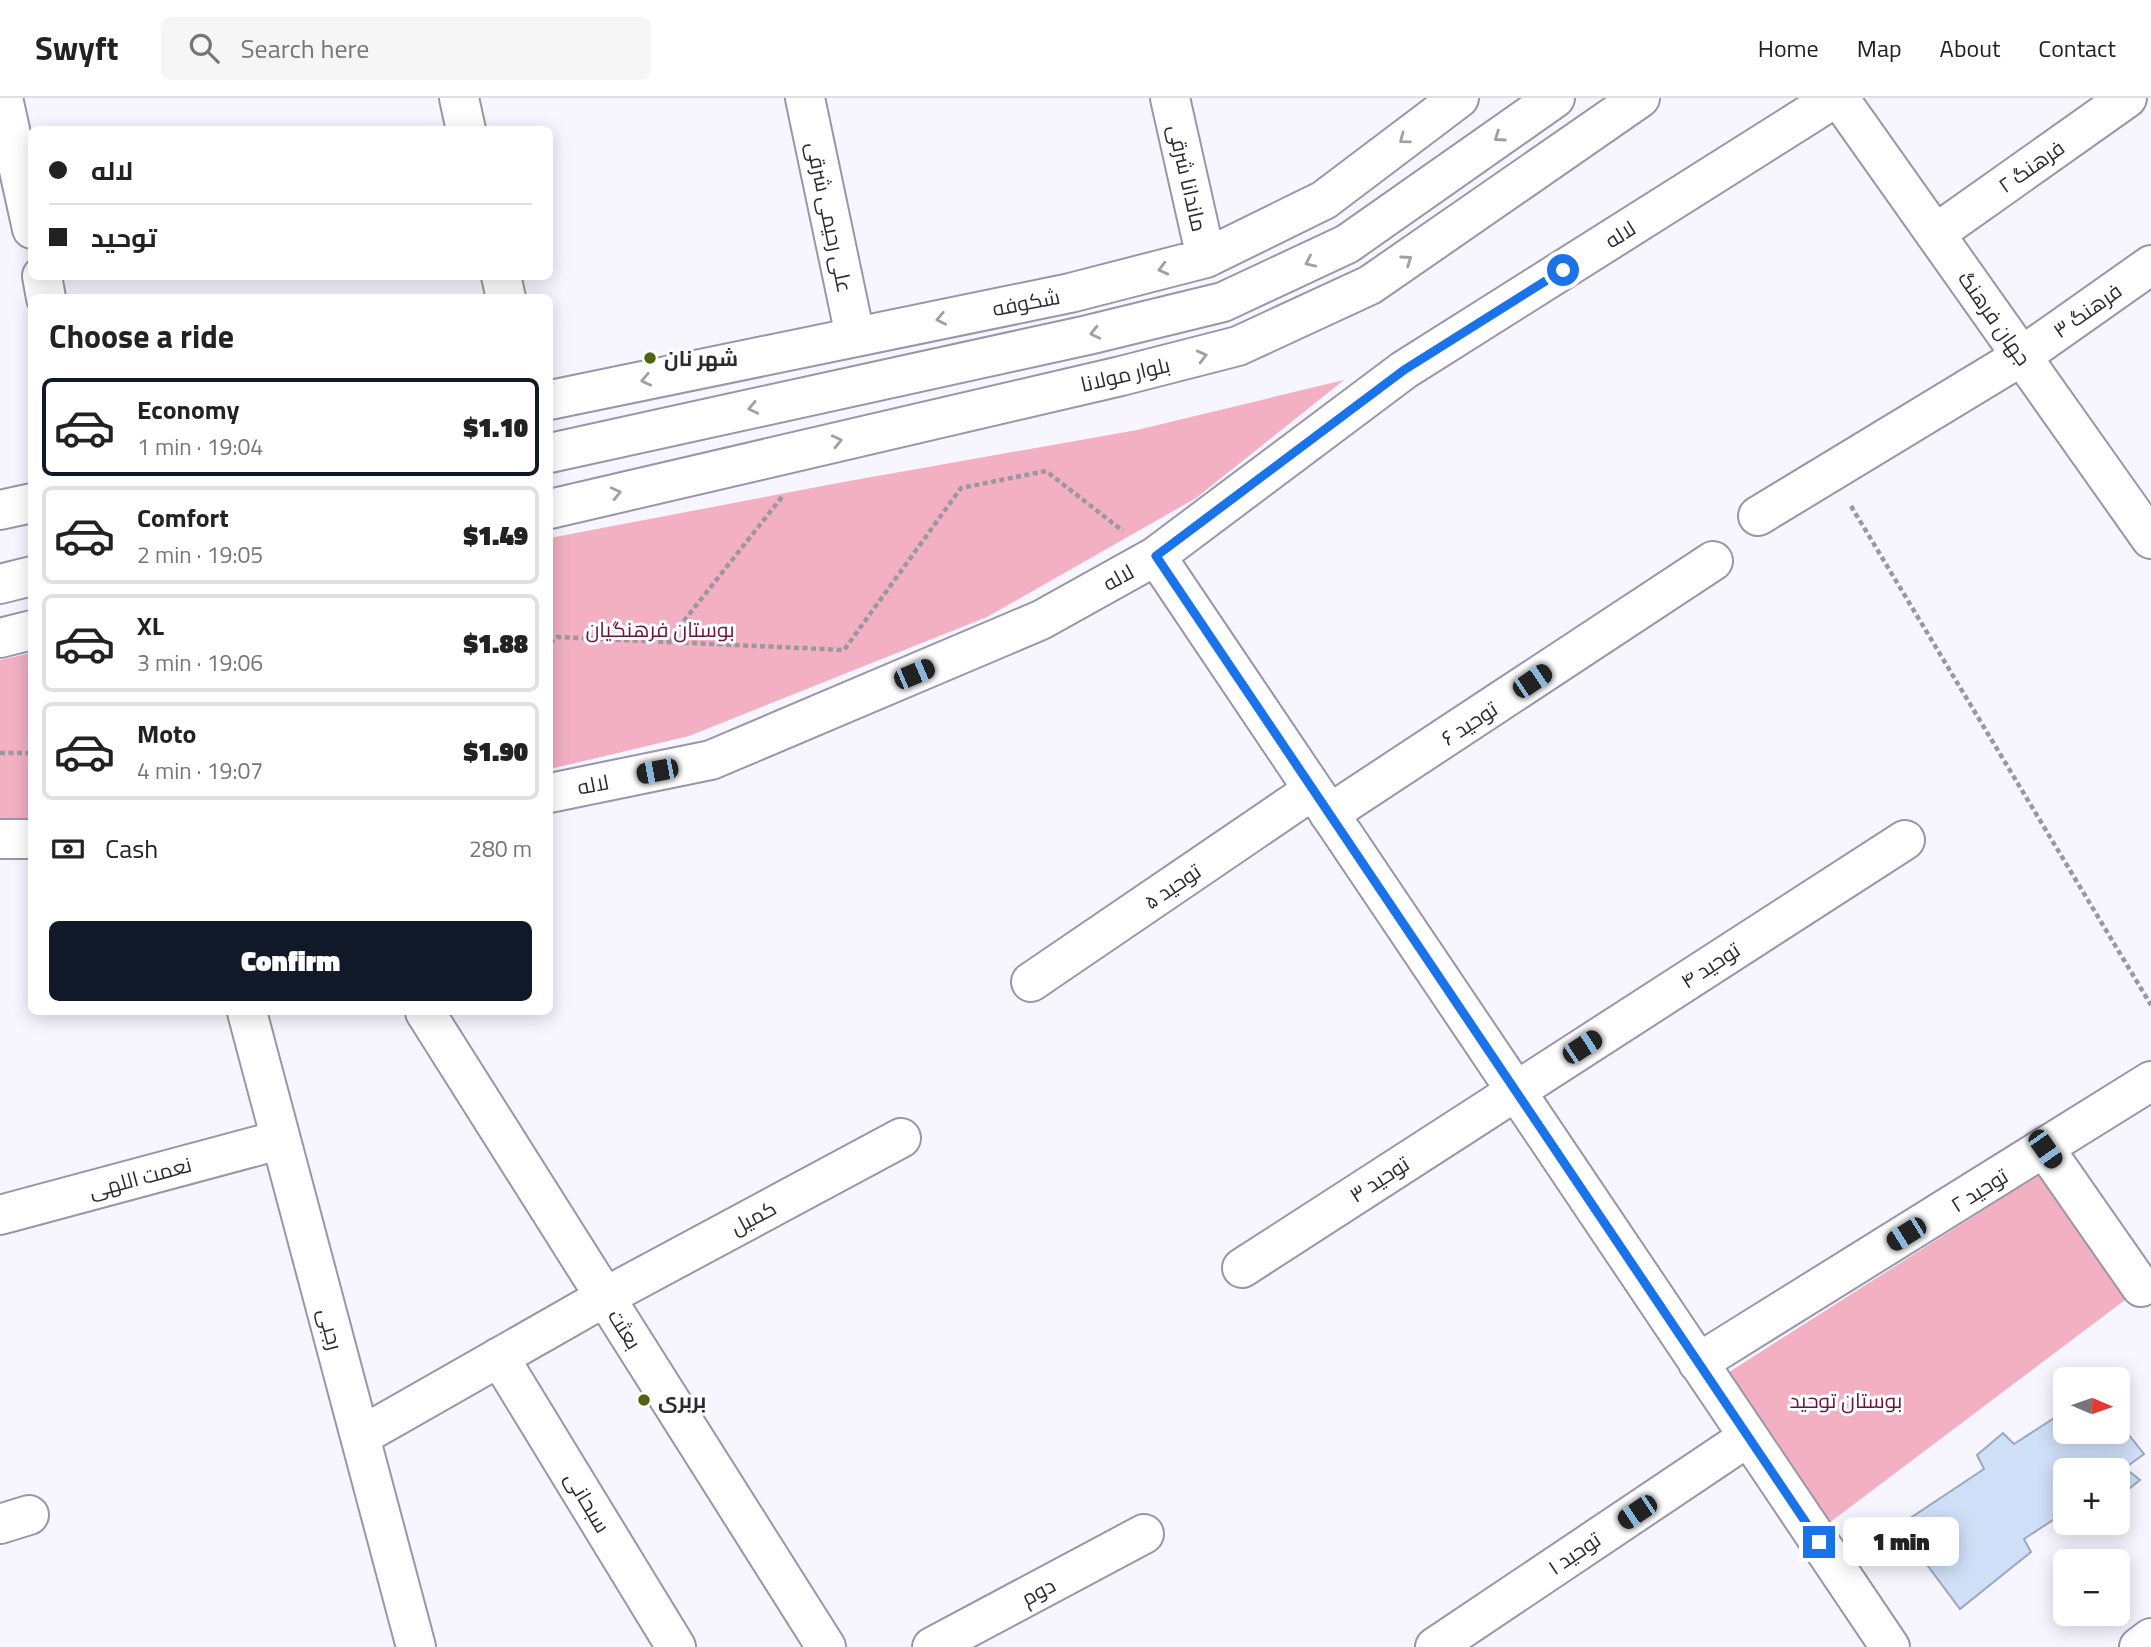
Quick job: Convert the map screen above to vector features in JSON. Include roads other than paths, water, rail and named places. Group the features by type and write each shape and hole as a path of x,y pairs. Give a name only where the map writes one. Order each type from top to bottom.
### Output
{"street":[{"path":"3,98 28,211"},
{"path":"459,98 465,126"},
{"name":"علی رحیمی شرقی","path":"805,98 855,336"},
{"name":"ماندانا شرقی","path":"1170,98 1206,258"},
{"name":"شکوفه","path":"553,399 1070,293 1206,258 1324,200 1459,98"},
{"path":"553,452 1088,335 1223,302 1347,244 1555,98"},
{"name":"بلوار مولانا","path":"553,508 1121,376 1238,346 1370,285 1640,98"},
{"name":"جهان فرهنگ","path":"1837,98 2149,533"},
{"name":"لاله","path":"553,792 711,760 1041,620 1156,556 1404,370 1837,98"},
{"name":"فرهنگ ۲","path":"1935,234 2127,98"},
{"name":"فرهنگ ۳","path":"1758,516 2022,356 2151,265"},
{"path":"0,510 28,504"},
{"path":"1156,556 1890,1647"},
{"name":"توحید ۶","path":"1321,802 1713,561"},
{"path":"0,584 28,577"},
{"path":"0,638 28,632"},
{"name":"توحید ۵","path":"1031,982 1321,802"},
{"path":"0,839 28,839"},
{"name":"توحید ۴","path":"1515,1090 1905,840"},
{"name":"رجبی","path":"248,1015 416,1647"},
{"name":"بعثت","path":"427,1015 826,1647"},
{"name":"توحید ۲","path":"1698,1363 2151,1082"},
{"name":"توحید ۳","path":"1242,1268 1515,1090"},
{"name":"کمیل","path":"361,1436 605,1297 901,1138"},
{"name":"نعمت اللهی","path":"0,1215 279,1140"},
{"path":"2045,1149 2141,1287"},
{"name":"سبحانی","path":"499,1357 676,1647"},
{"name":"توحید ۱","path":"1435,1647 1748,1437"},
{"name":"دوم","path":"932,1647 1144,1534"},
{"path":"2140,1647 2151,1638"}],"place":[{"name":"شهر نان","path":"650,358"},
{"name":"بربری","path":"644,1400"}],"park label":[{"name":"بوستان فرهنگیان","path":"660,629"},
{"name":"بوستان توحید","path":"1846,1400"}]}
